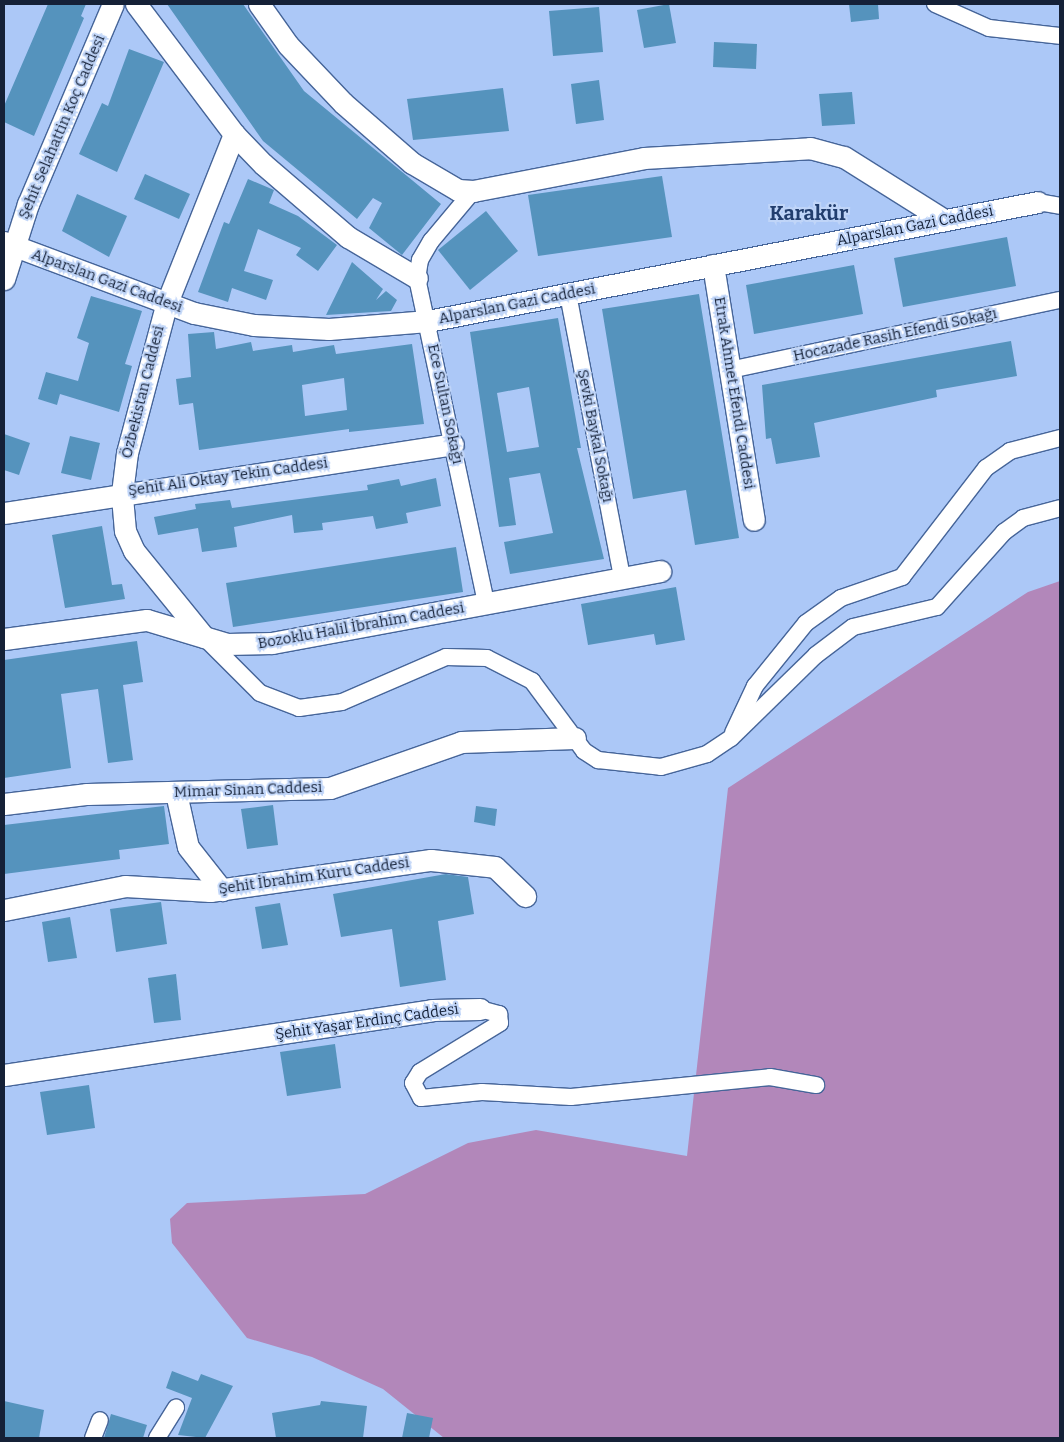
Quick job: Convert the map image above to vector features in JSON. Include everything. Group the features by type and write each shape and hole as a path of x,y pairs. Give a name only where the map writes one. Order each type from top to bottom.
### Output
{"street":[{"name":"Şehit Selahattin Koç Caddesi","path":"4,279 9,244 113,4"},
{"path":"136,4 234,134 348,237 417,278"},
{"path":"258,4 288,45 343,103 433,178 458,190 473,191 644,158 810,148 844,157 944,220"},
{"path":"935,4 989,28 1060,36"},
{"name":"Özbekistan Caddesi","path":"204,637 134,551 125,531 122,493 127,453 166,304 234,134"},
{"name":"Ece Sultan Sokağı","path":"473,191 431,241 420,260 417,278 428,321 486,603"},
{"name":"Alparslan Gazi Caddesi","path":"9,244 166,304 226,321 282,328 428,321 1038,202"},
{"path":"1038,202 1060,206"},
{"name":"Etrak Ahmet Efendi Caddesi","path":"713,265 754,520"},
{"name":"Şevki Baykal Sokağı","path":"568,294 622,578"},
{"name":"Hocazade Rasih Efendi Sokağı","path":"730,370 1060,300"},
{"path":"731,738 755,686 806,623 841,598 902,577 986,468 1010,451 1060,438"},
{"name":"Şehit Ali Oktay Tekin Caddesi","path":"4,513 122,493 454,444"},
{"path":"204,637 260,693 299,708 342,702 446,657 487,658 532,682 574,738 598,760 638,768 688,762 731,738 831,642 853,627 937,607 1004,532 1023,518 1060,508"},
{"name":"Bozoklu Halil İbrahim Caddesi","path":"4,639 147,620 227,644 272,643 660,571"},
{"name":"Mimar Sinan Caddesi","path":"4,804 87,794 330,788 461,742 574,738"},
{"path":"176,793 188,847 222,890"},
{"name":"Şehit İbrahim Kuru Caddesi","path":"4,910 139,885 222,890 382,865 454,860 495,867 525,896"},
{"name":"Şehit Yaşar Erdinç Caddesi","path":"4,1075 432,1010 480,1009 499,1014 500,1023 420,1072 413,1083 421,1098 482,1092 571,1096 770,1077 816,1086"},
{"path":"157,1438 176,1408"},
{"path":"93,1438 100,1420"}],"shaded area":[{"path":"1060,581 1060,1438 444,1438 383,1389 312,1357 247,1338 172,1243 170,1219 187,1203 365,1194 468,1143 536,1130 687,1156 728,788 1028,592"}],"building":[{"path":"48,4 86,4 81,16 84,18 34,136 4,122 4,106"},
{"path":"167,4 243,4 304,91 441,204 402,255 369,228 382,203 373,198 357,219 263,141"},
{"path":"669,4 676,43 644,48 637,10"},
{"path":"849,4 878,4 879,19 851,22"},
{"path":"599,7 603,52 553,56 549,11"},
{"path":"714,42 757,44 756,69 713,67"},
{"path":"129,49 164,62 117,172 79,154 102,103 108,106"},
{"path":"599,80 604,120 576,124 571,84"},
{"path":"503,88 509,131 413,140 407,99"},
{"path":"852,92 855,124 822,126 819,94"},
{"path":"145,174 190,194 179,219 134,199"},
{"path":"662,176 672,237 538,256 528,195"},
{"path":"248,179 274,190 269,203 298,216 337,245 318,271 296,255 301,248 258,229 244,271 273,280 266,300 232,288 228,302 198,292 224,222 229,224"},
{"path":"77,194 127,216 109,257 62,231"},
{"path":"486,211 518,251 470,290 438,250"},
{"path":"1007,237 1016,286 903,307 894,258"},
{"path":"352,262 383,289 376,300 386,291 397,300 391,311 326,315"},
{"path":"854,265 863,314 754,334 746,285"},
{"path":"699,294 739,538 695,545 686,490 633,499 602,309"},
{"path":"91,296 142,311 125,364 132,366 119,412 60,394 57,405 38,399 46,372 78,381 89,343 77,338"},
{"path":"558,318 581,448 577,448 604,559 510,574 504,542 553,533 540,473 509,478 516,525 499,527 470,332","holes":["529,387 539,447 507,452 497,393"]},
{"path":"214,332 216,349 251,342 253,351 292,345 293,352 334,345 336,354 412,344 424,424 349,432 349,429 199,450 193,403 179,405 176,379 191,377 188,334","holes":["344,378 347,410 305,416 302,385"]},
{"path":"1011,341 1017,376 936,390 937,397 814,423 820,457 776,464 771,438 766,439 762,385"},
{"path":"4,434 30,443 19,475 4,470"},
{"path":"70,436 100,443 91,480 61,473"},
{"path":"436,478 441,506 406,513 408,523 376,529 373,516 322,523 323,530 294,533 292,515 234,527 237,547 202,552 198,528 158,535 154,517 196,509 195,504 230,500 232,508 368,490 367,485 399,479 401,486"},
{"path":"102,526 112,585 122,584 125,599 65,608 52,535"},
{"path":"456,547 463,592 233,627 226,583"},
{"path":"676,587 685,640 656,645 654,634 588,645 581,604"},
{"path":"137,641 143,682 123,685 133,760 108,763 98,689 61,694 71,768 4,778 4,660"},
{"path":"273,805 278,845 247,849 241,809"},
{"path":"164,806 169,844 119,850 120,859 4,874 4,825"},
{"path":"476,806 497,809 495,826 474,822"},
{"path":"446,874 468,877 474,914 438,921 446,980 400,987 392,929 341,937 333,894"},
{"path":"161,902 167,944 116,952 110,909"},
{"path":"280,903 288,945 262,949 255,907"},
{"path":"70,917 77,958 48,962 42,922"},
{"path":"176,974 181,1020 154,1023 148,978"},
{"path":"335,1044 341,1088 287,1096 280,1052"},
{"path":"89,1085 95,1128 47,1135 40,1092"},
{"path":"172,1371 198,1381 201,1374 233,1386 205,1438 178,1435 192,1398 166,1388"},
{"path":"4,1401 44,1410 39,1438 4,1438"},
{"path":"321,1401 367,1406 363,1438 276,1438 272,1413 320,1405"},
{"path":"407,1413 433,1418 429,1438 402,1438"},
{"path":"111,1414 147,1425 143,1438 104,1438"}],"district":[{"name":"Karakür","path":"809,213"}]}
